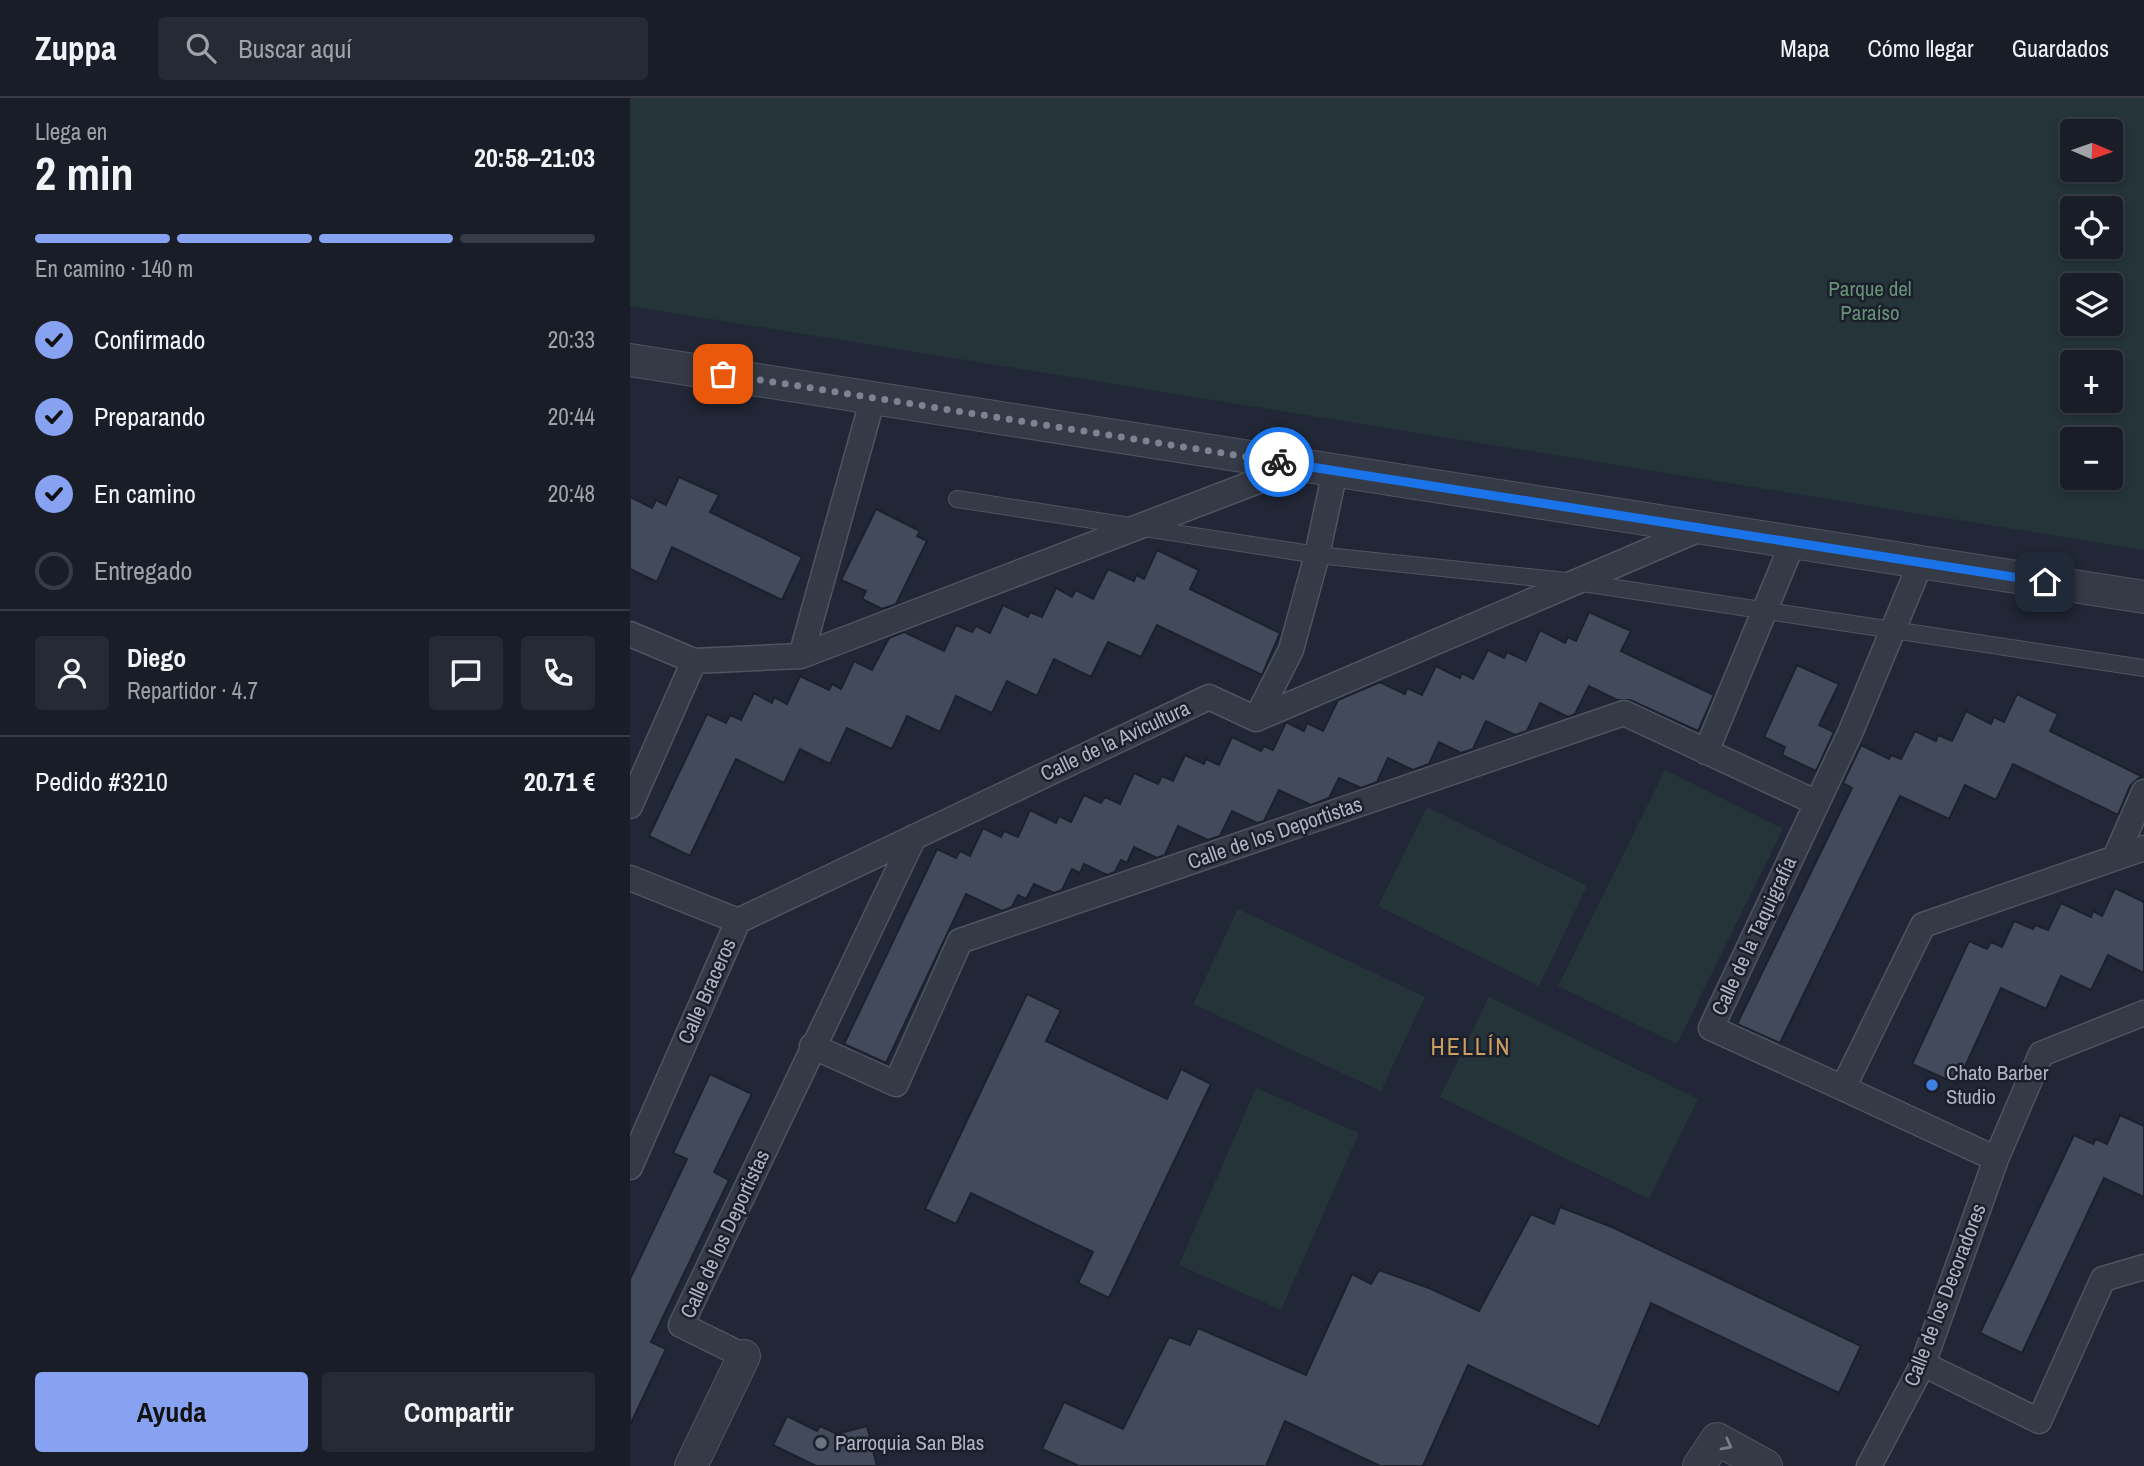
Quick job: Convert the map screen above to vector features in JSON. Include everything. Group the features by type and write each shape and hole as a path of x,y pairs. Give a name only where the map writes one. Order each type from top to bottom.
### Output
{"street":[{"path":"630,360 2144,597"},
{"path":"801,656 873,398"},
{"path":"630,634 694,661 801,656 1300,465"},
{"path":"1256,719 1291,650 1317,555 1335,471"},
{"path":"1256,719 1702,528"},
{"path":"1706,751 1793,542"},
{"name":"Calle de la Taquigrafía","path":"1843,1088 1711,1028 1817,803 1921,562"},
{"path":"630,806 694,661"},
{"name":"Calle de la Avicultura","path":"738,920 1209,697 1256,719"},
{"name":"Calle de los Deportistas","path":"812,1046 896,1084 960,941 1624,713 1817,803"},
{"path":"2115,858 2144,792"},
{"name":"Calle de los Deportistas","path":"691,1466 744,1356 681,1325 914,836"},
{"path":"1996,1159 1843,1088 1923,925 2144,848"},
{"name":"Calle Braceros","path":"630,878 738,920 630,1167"},
{"name":"Calle de los Decoradores","path":"1869,1466 1923,1364 1996,1159 2041,1054 2144,1013"},
{"path":"1923,1364 2039,1421 2103,1279 2144,1267"},
{"path":"1699,1466 1717,1439 1766,1466"}],"lane":[{"path":"957,499 1317,555 1576,582 2144,668"}],"green space":[{"name":"Parque del Paraíso","path":"630,98 2144,98 2144,550 630,306"},
{"path":"1665,770 1783,829 1677,1044 1558,986"},
{"path":"1427,807 1587,886 1539,986 1378,906"},
{"path":"1238,909 1425,997 1381,1091 1193,1004"},
{"path":"1489,997 1698,1099 1649,1199 1440,1097"},
{"path":"1256,1088 1359,1133 1281,1310 1179,1265"}],"building":[{"path":"679,477 719,495 710,512 802,557 782,600 672,547 657,582 630,569 630,497 652,508 656,500 666,505"},
{"path":"876,509 920,531 917,536 927,541 896,604 882,609 862,599 866,591 841,580"},
{"path":"1157,550 1199,570 1190,589 1280,633 1262,675 1157,625 1141,657 1108,642 1091,677 1054,659 1037,696 1007,681 992,713 956,696 940,732 907,716 892,749 847,728 830,764 800,749 784,783 736,759 690,856 649,836 707,714 726,723 730,715 741,720 754,693 772,703 774,697 787,704 800,676 829,690 832,684 841,689 854,661 872,670 889,638 904,632 944,651 956,625 972,632 976,626 990,633 1003,605 1028,617 1030,612 1042,617 1056,588 1072,597 1076,590 1093,599 1108,569 1134,581 1136,575 1144,579"},
{"path":"1589,612 1631,631 1621,651 1714,695 1698,731 1630,700 1617,700 1589,686 1575,714 1568,717 1540,703 1527,731 1515,735 1486,721 1473,749 1461,753 1439,742 1429,764 1413,770 1388,758 1377,782 1361,788 1339,778 1329,798 1311,805 1279,790 1264,821 1257,823 1232,811 1220,836 1208,840 1178,826 1165,855 1157,858 1134,847 1127,863 1121,860 1115,872 1107,875 1084,864 1080,873 1072,869 1062,890 1054,893 1034,884 1026,899 1018,895 1012,907 1002,911 966,894 886,1063 844,1044 937,849 956,858 960,851 970,856 983,828 1001,837 1004,831 1018,837 1030,810 1056,823 1059,816 1071,822 1084,795 1101,803 1105,797 1120,804 1134,773 1158,784 1162,776 1173,781 1185,755 1204,764 1206,759 1219,765 1232,737 1261,751 1264,746 1273,750 1286,722 1304,731 1307,723 1323,731 1338,700 1380,682 1405,694 1407,688 1422,695 1436,666 1460,678 1462,673 1473,679 1488,650 1504,658 1507,652 1526,661 1540,630 1565,643 1568,637 1576,641"},
{"path":"1797,665 1839,684 1819,725 1834,732 1816,771 1782,755 1785,747 1764,737"},
{"path":"2017,694 2058,714 2050,731 2141,776 2130,786 2118,815 2013,764 1996,800 1965,785 1949,819 1900,796 1780,1043 1737,1024 1852,788 1843,783 1861,745 1889,759 1891,755 1901,759 1915,731 1936,741 1938,735 1952,741 1966,711 1991,724 1994,717 2004,722"},
{"path":"2115,888 2144,902 2144,973 2108,955 2091,990 2061,976 2046,1009 2001,988 1957,1084 1912,1064 1969,941 1987,949 1991,942 2002,947 2014,921 2033,929 2035,925 2048,930 2061,903 2091,917 2093,911 2102,916"},
{"path":"1027,994 1061,1010 1046,1041 1167,1099 1181,1069 1211,1084 1109,1298 1078,1283 1093,1252 971,1193 956,1224 925,1209"},
{"path":"710,1074 752,1094 714,1172 729,1180 651,1342 666,1349 630,1425 630,1279 687,1159 673,1153"},
{"path":"2120,1115 2144,1126 2144,1197 2104,1178 2022,1353 1980,1333 2074,1135 2093,1144 2096,1139 2107,1144"},
{"path":"1560,1207 1612,1227 1861,1346 1839,1393 1651,1303 1599,1427 1468,1365 1423,1466 1380,1466 1285,1421 1266,1466 1079,1466 1042,1449 1064,1402 1123,1429 1169,1337 1190,1345 1198,1328 1306,1375 1352,1274 1371,1284 1379,1270 1429,1288 1479,1311 1531,1214 1554,1224"},
{"name":"Parroquia San Blas","path":"787,1416 817,1431 820,1426 837,1434 867,1426 877,1466 816,1466 773,1445"}],"way so far":[{"path":"723,374 1279,462"}],"place":[{"name":"Chato Barber Studio","path":"1932,1085"},
{"name":"Parroquia San Blas","path":"821,1443"}],"district":[{"name":"HELLÍN","path":"1471,1047"}],"route":[{"path":"1279,462 2045,582"}]}
